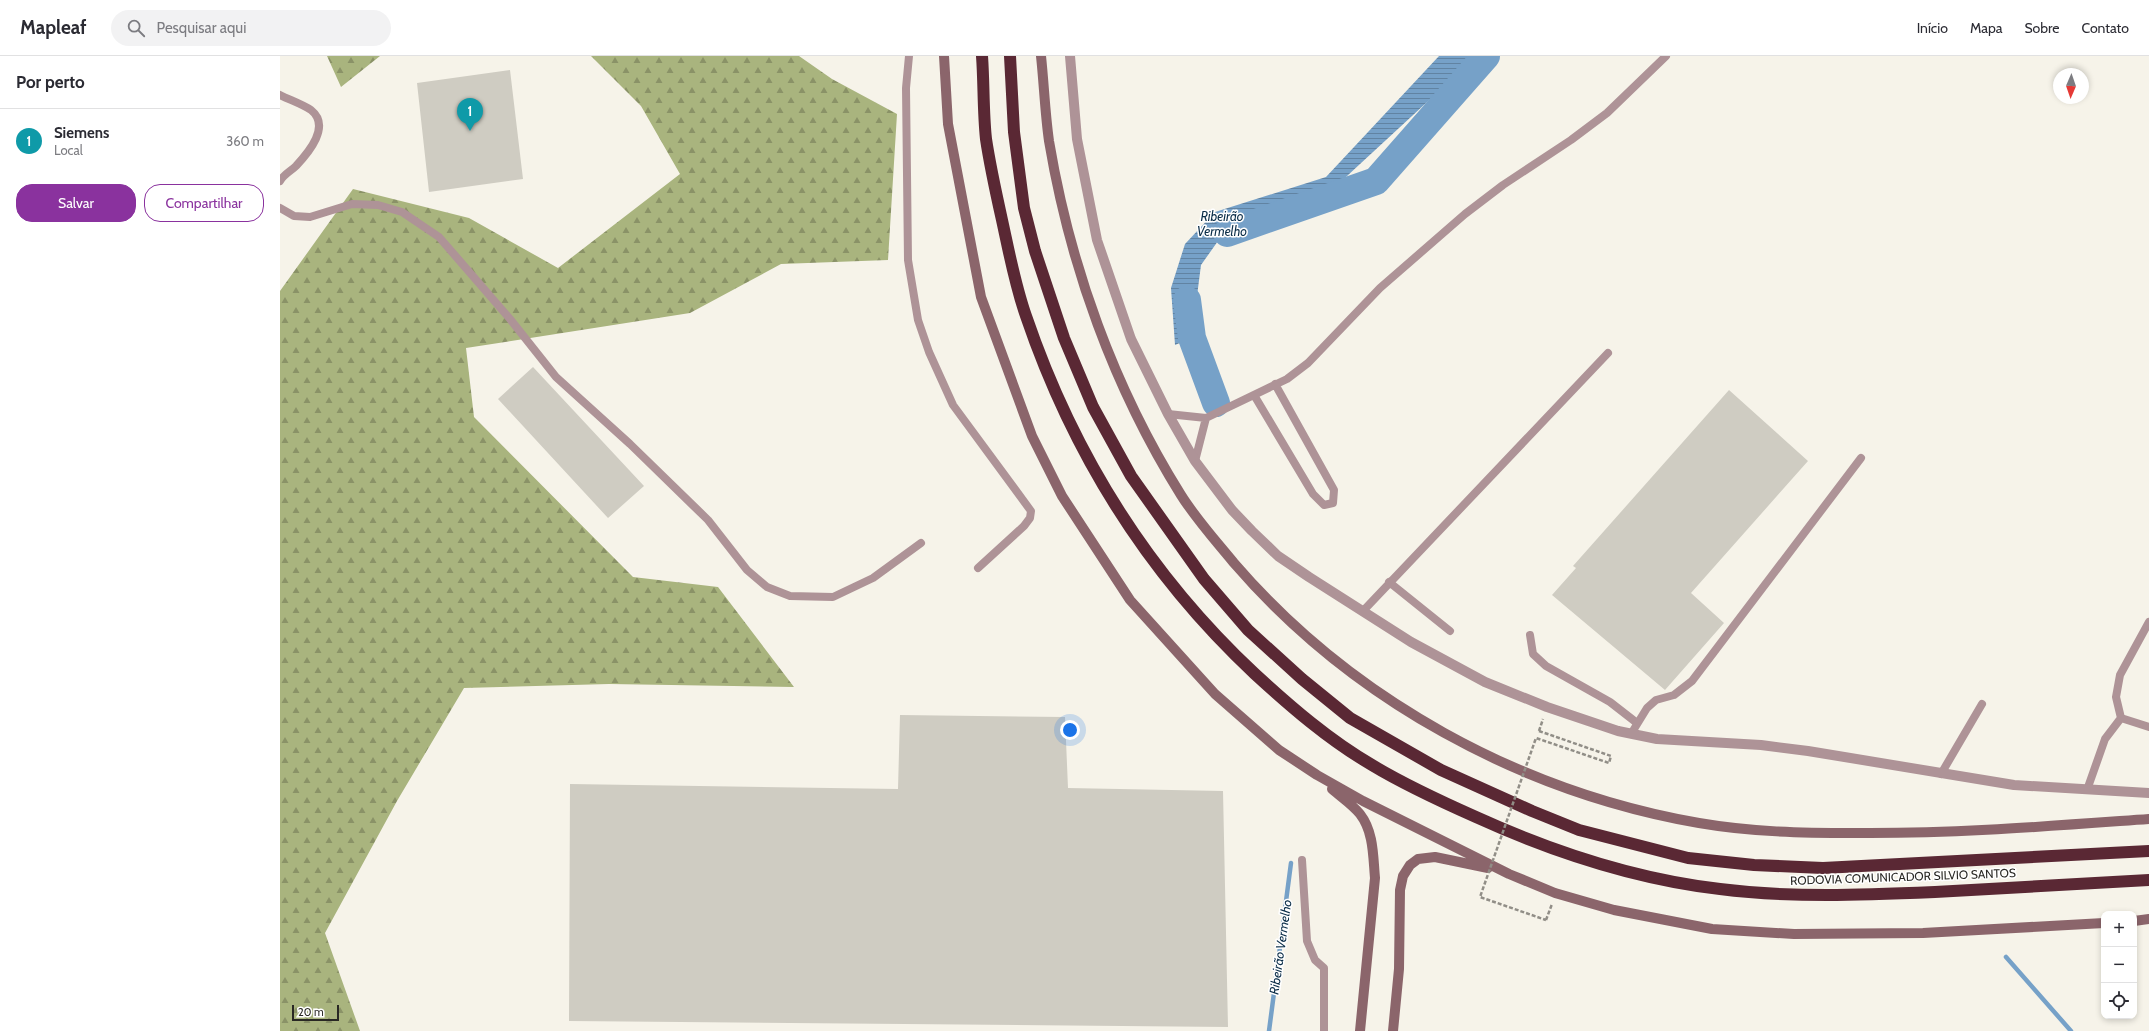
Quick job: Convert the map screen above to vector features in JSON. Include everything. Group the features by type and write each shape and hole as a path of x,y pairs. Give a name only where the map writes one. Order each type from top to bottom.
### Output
{"highway":[{"name":"RODOVIA COMUNICADOR SILVIO SANTOS","path":"982,56 986,137 1009,254 1024,312 1051,383 1120,516 1160,571 1225,646 1285,702 1318,728 1370,764 1414,788 1519,836 1599,864 1678,883 1761,893 1822,895 1902,893 2149,880"},
{"name":"RODOVIA COMUNICADOR SILVIO SANTOS","path":"1010,56 1014,132 1024,208 1035,251 1064,338 1093,407 1131,476 1204,579 1248,630 1302,679 1350,718 1441,770 1532,812 1579,830 1688,858 1754,865 1823,868 2149,851"}],"main road":[{"path":"944,56 948,124 981,297 1032,436 1062,496 1130,600 1190,669 1245,722 1279,750 1317,775 1401,822 1509,874 1555,894 1614,910 1670,922 1747,932 1794,934 1923,933 2101,923"},
{"path":"1041,56 1049,139 1065,218 1082,282 1117,374 1154,450 1184,499 1260,592 1330,657 1394,704 1458,740 1556,785 1662,816 1702,823 1796,833 1899,834 2149,819"},
{"path":"1317,775 1360,814 1368,828 1371,840 1375,878 1360,1031"},
{"path":"1393,1031 1399,969 1400,890 1403,876 1410,865 1418,859 1435,857 1509,874"},
{"path":"2137,921 2149,919"}],"street":[{"path":"1070,56 1076,139 1097,240 1131,339 1168,414 1195,461 1232,510 1278,556 1411,642 1485,682 1546,707 1631,734 1657,739 1761,745 1808,751 2014,785 2149,794"}],"lane":[{"path":"909,56 906,88 908,260 918,320 929,352 953,405 1031,511 1030,518 1024,526 978,568"},
{"path":"1168,414 1206,418 1287,379 1308,363 1380,288 1465,214 1503,184 1571,140 1607,113 1666,56"},
{"path":"280,95 311,110 318,119 320,126 318,137 296,166 280,181"},
{"path":"280,208 294,216 310,217 352,204 378,204 402,212 439,237 510,319 556,377 630,444 708,520 747,570 767,587 790,596 833,597 873,578 921,543"},
{"path":"1363,611 1608,353"},
{"path":"1254,395 1313,494 1324,505 1333,503 1334,490 1275,384"},
{"path":"1195,461 1206,418"},
{"path":"1631,734 1647,708 1656,700 1674,695 1692,681 1861,458"},
{"path":"1389,582 1450,630"},
{"path":"2121,718 2116,697 2120,675 2149,622"},
{"path":"1530,635 1533,654 1546,666 1610,702 1637,724"},
{"path":"1941,774 1982,704"},
{"path":"2121,718 2149,727"},
{"path":"2087,790 2105,739 2121,718"},
{"path":"1302,860 1307,941 1315,960 1324,968 1324,1031"}],"path":[{"path":"1539,731 1611,756 1609,764 1536,738 1480,897 1546,920 1555,894"}],"green space":[{"path":"327,56 380,56 341,87"},
{"path":"591,56 799,56 832,79 897,114 888,260 781,264 690,313 466,348 474,417 633,577 718,587 794,687 609,684 464,688 397,801 325,933 360,1031 280,1031 280,291 353,189 469,218 558,268 680,174 641,106"}],"water":[{"name":"Ribeirão Vermelho","path":"1439,56 1477,56 1334,188 1218,241 1201,265 1197,296 1203,333 1175,345 1171,288 1185,244 1215,212 1326,177"}],"building":[{"path":"510,70 523,179 429,192 417,83"},
{"path":"533,367 644,486 608,518 498,399"},
{"path":"1729,390 1808,461 1691,593 1724,623 1665,690 1552,595 1576,568 1573,566"},
{"path":"900,715 1065,717 1068,788 1223,791 1228,1027 569,1021 570,784 898,789"}],"waterway":[{"name":"Ribeirão Vermelho","path":"1227,233 1376,181 1486,56"},
{"name":"Ribeirão Vermelho","path":"1187,300 1192,338 1216,403"},
{"name":"Ribeirão Vermelho","path":"1269,1031 1291,863"},
{"path":"2006,957 2071,1031"}],"place":[{"name":"Siemens","path":"470,131"}]}
